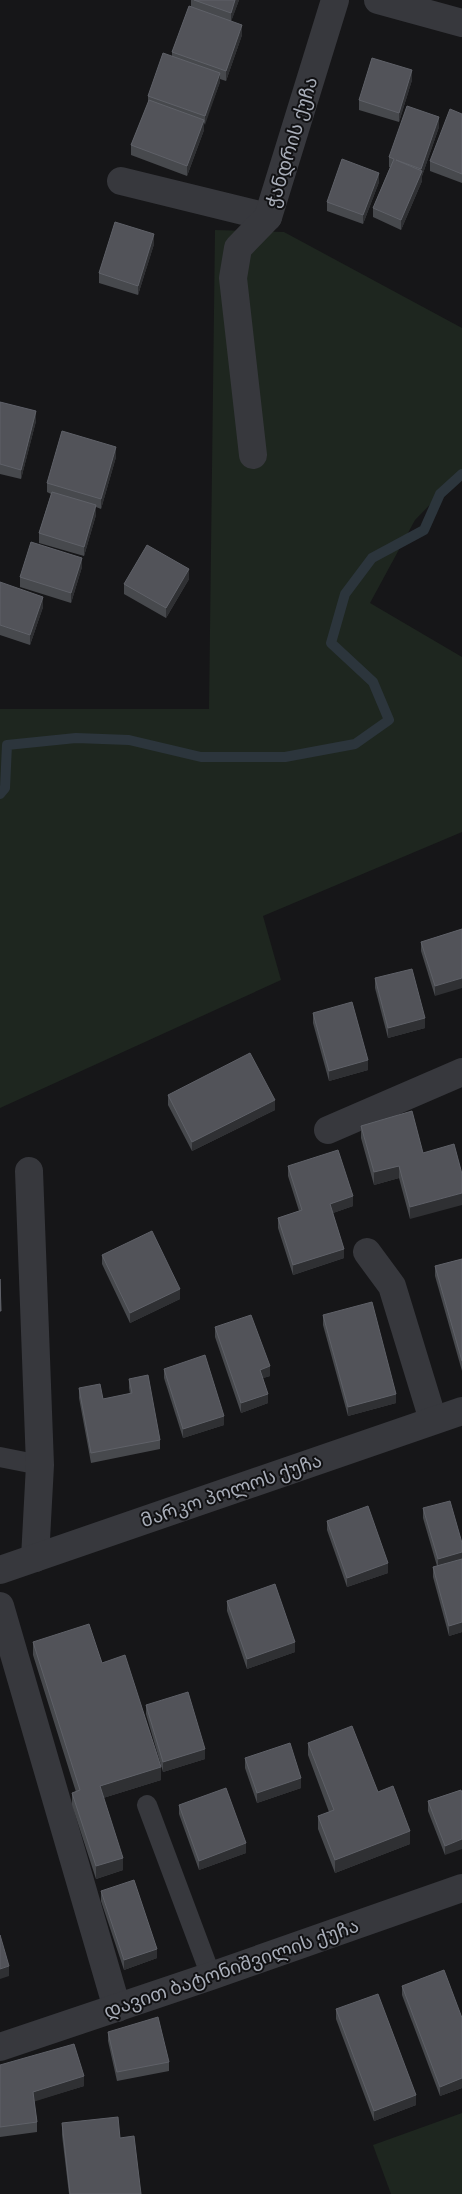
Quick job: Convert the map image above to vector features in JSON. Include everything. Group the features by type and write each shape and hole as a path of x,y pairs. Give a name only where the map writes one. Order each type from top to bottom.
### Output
{"street":[{"name":"ჭანდრის ქუჩა","path":"253,455 233,278 238,248 268,217 335,0"},
{"path":"378,0 462,24"},
{"path":"121,181 268,217"},
{"path":"328,1130 462,1072"},
{"path":"29,1171 40,1465 35,1558"},
{"path":"367,1252 392,1286 433,1420"},
{"name":"მარკო პოლოს ქუჩა","path":"0,1570 462,1411"},
{"path":"0,1606 117,2008"},
{"name":"დავით ბატონიშვილის ქუჩა","path":"0,2047 211,1976 462,1888"}],"lane":[{"path":"0,1457 40,1465"},
{"path":"146,1805 211,1976"}],"shaded area":[{"path":"215,230 284,232 462,328 462,472 415,520 370,603 462,657 462,832 263,916 281,980 0,1108 0,709 209,709"},
{"path":"462,2113 462,2194 391,2194 373,2145"}],"building":[{"path":"194,0 235,0 231,13"},
{"path":"189,6 242,25 226,71 172,52"},
{"path":"163,53 220,73 205,116 148,96"},
{"path":"372,58 412,70 399,113 359,100"},
{"path":"149,100 204,120 187,166 131,145"},
{"path":"407,106 439,117 421,169 396,160 422,171 401,220 373,208 394,159 389,157"},
{"path":"450,109 462,114 462,174 430,161"},
{"path":"342,159 379,173 363,215 327,202"},
{"path":"115,222 154,234 138,286 99,273"},
{"path":"0,402 36,411 21,470 0,464"},
{"path":"62,431 116,447 101,499 47,483"},
{"path":"52,492 96,505 84,547 39,533"},
{"path":"31,542 82,558 71,593 20,577"},
{"path":"147,545 189,569 166,608 124,584"},
{"path":"0,582 43,597 30,635 0,625"},
{"path":"462,929 462,978 435,986 421,942"},
{"path":"412,969 425,1018 388,1028 375,978"},
{"path":"352,1002 368,1060 329,1071 313,1013"},
{"path":"250,1053 275,1100 192,1142 168,1095"},
{"path":"412,1111 423,1153 454,1144 462,1174 462,1193 410,1207 399,1166 374,1172 361,1126"},
{"path":"338,1150 353,1196 330,1204 344,1249 293,1265 278,1218 302,1210 288,1166"},
{"path":"152,1231 180,1289 130,1313 102,1255"},
{"path":"462,1259 462,1361 435,1266"},
{"path":"0,1279 1,1311 0,1311"},
{"path":"372,1302 396,1394 348,1407 323,1315"},
{"path":"251,1315 270,1366 260,1370 268,1394 241,1403 215,1327"},
{"path":"205,1355 224,1416 183,1429 164,1369"},
{"path":"148,1375 160,1440 91,1453 79,1388 100,1384 103,1399 132,1393 129,1379"},
{"path":"450,1501 462,1543 462,1552 438,1559 423,1508"},
{"path":"368,1506 388,1563 347,1578 327,1521"},
{"path":"462,1559 462,1622 449,1626 433,1567"},
{"path":"275,1584 295,1642 247,1659 227,1601"},
{"path":"89,1624 102,1663 125,1655 161,1767 100,1786 123,1858 96,1866 72,1793 80,1790 33,1642"},
{"path":"188,1692 205,1749 163,1762 146,1705"},
{"path":"352,1726 378,1792 393,1786 410,1831 335,1860 318,1816 334,1810 308,1743"},
{"path":"290,1743 301,1778 257,1793 245,1758"},
{"path":"226,1788 246,1843 199,1861 179,1805"},
{"path":"461,1790 462,1839 445,1846 428,1801"},
{"path":"134,1880 157,1949 124,1960 101,1891"},
{"path":"0,1935 9,1966 0,1969"},
{"path":"444,1970 462,2018 462,2078 440,2087 402,1986"},
{"path":"378,1994 416,2095 374,2111 336,2009"},
{"path":"158,2017 169,2062 117,2072 108,2032"},
{"path":"74,2044 84,2076 33,2092 37,2122 0,2127 0,2065"},
{"path":"118,2117 120,2138 134,2136 141,2194 70,2194 62,2123"}],"waterway":[{"path":"0,794 5,788 7,745 76,738 129,740 201,757 285,757 355,744 389,720 373,682 331,643 345,594 372,558 424,530 440,494 462,474"}]}
